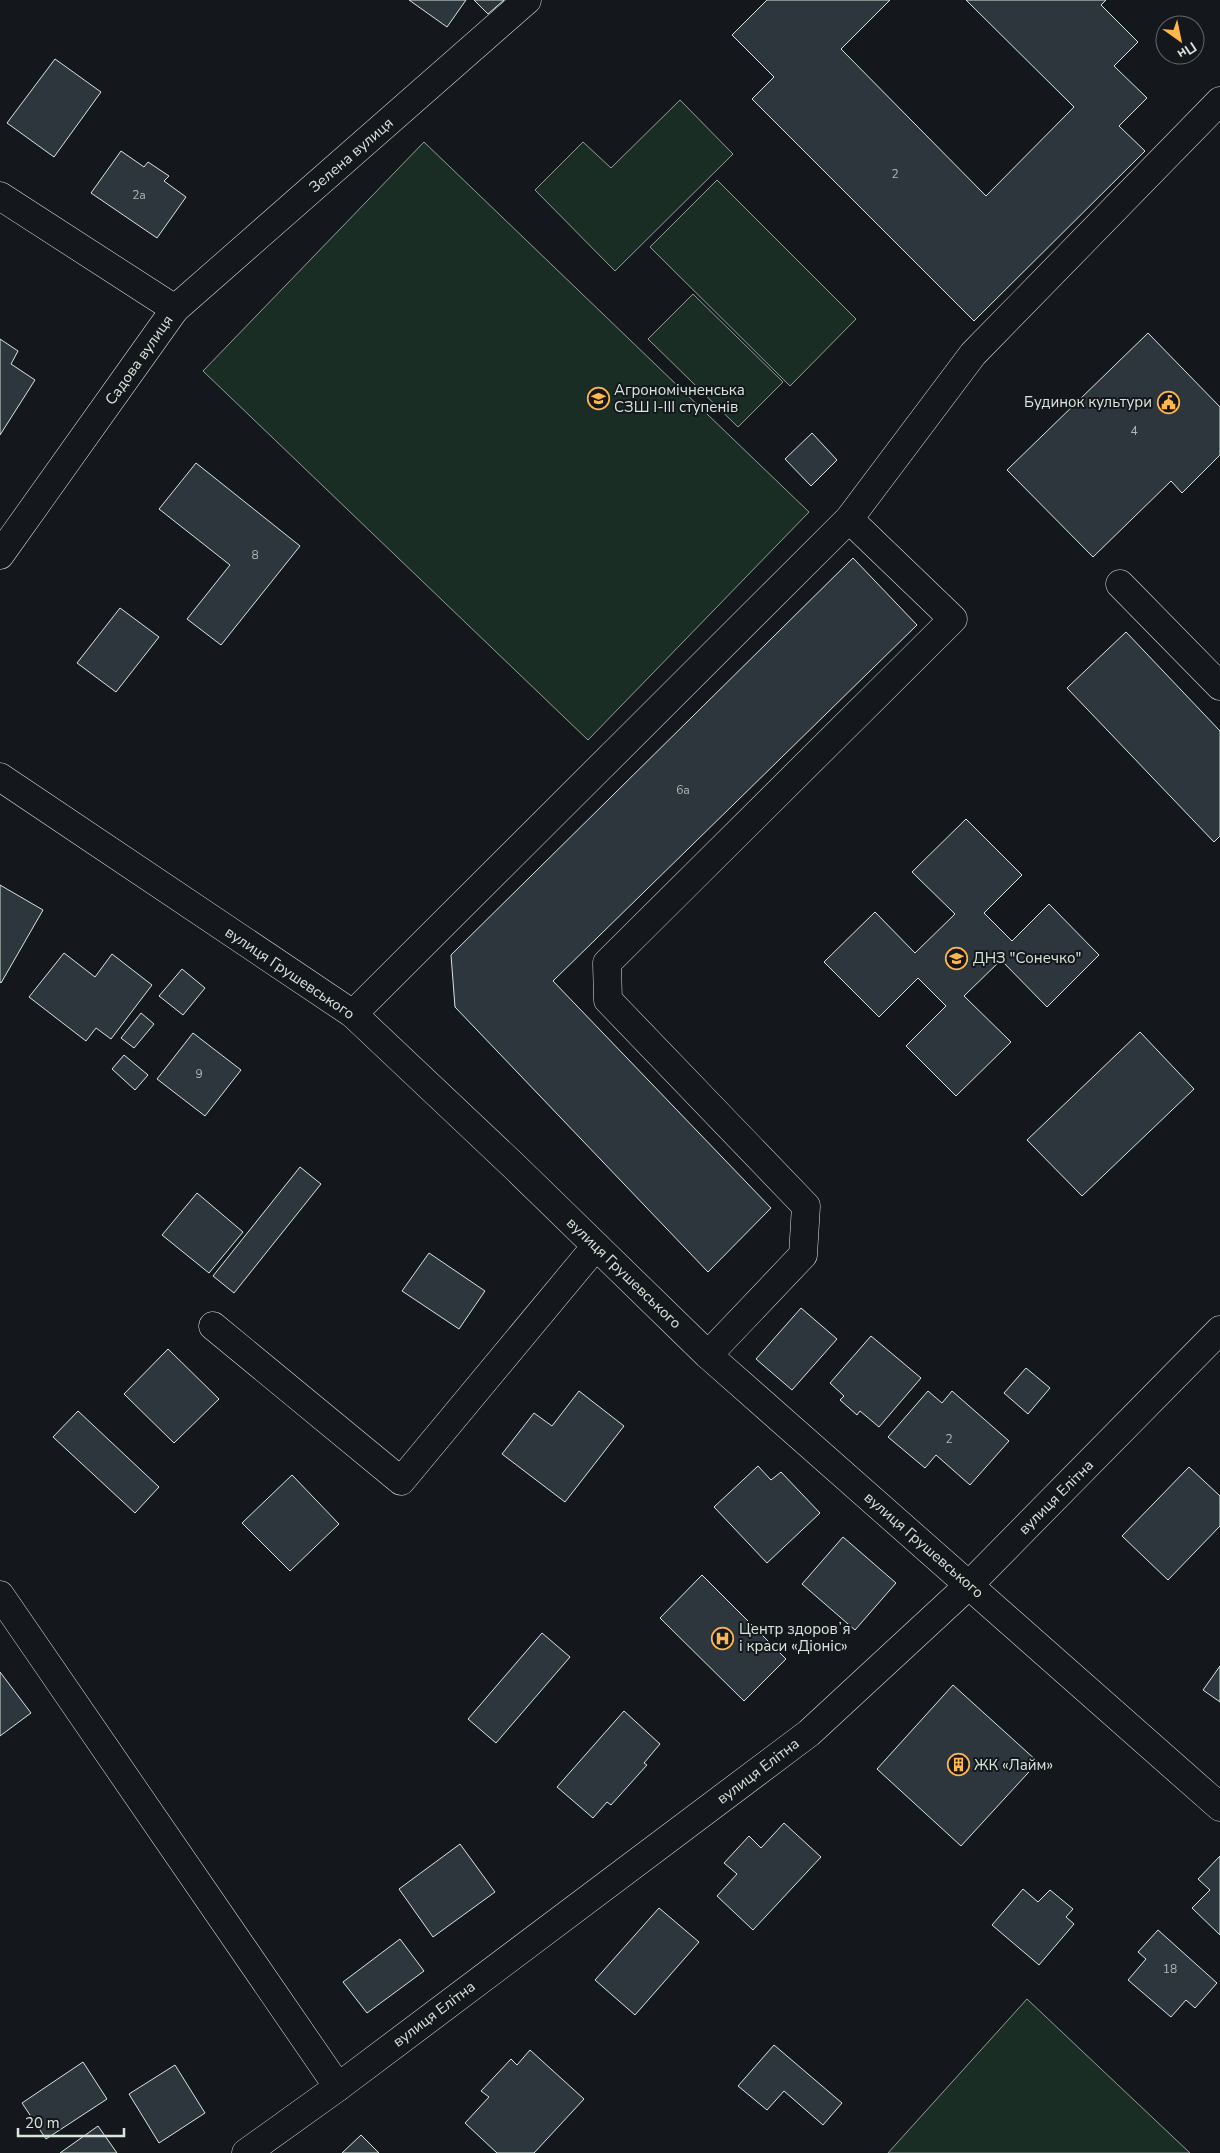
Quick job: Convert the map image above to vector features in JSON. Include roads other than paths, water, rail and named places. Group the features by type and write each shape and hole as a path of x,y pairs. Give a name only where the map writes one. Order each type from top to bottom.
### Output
{"street":[{"name":"Зелена вулиця","path":"175,309 527,0"},
{"path":"353,1014 849,519 973,354 1220,102"},
{"name":"Садова вулиця","path":"0,196 175,309 0,555"},
{"path":"708,1355 804,1255 806,1206 608,1000 607,963 953,619 849,519"},
{"path":"1120,584 1220,686"},
{"name":"вулиця Грушевського","path":"0,777 353,1014 708,1355 1220,1807"},
{"path":"213,1326 401,1481 596,1246"},
{"name":"вулиця Елітна","path":"246,2153 338,2087 809,1734 970,1585 1220,1330"},
{"path":"0,1595 338,2087"}],"place":[{"name":"Агрономічненська СЗШ І-ІІІ ступенів","path":"598,399"},
{"name":"Будинок культури","path":"1168,402"},
{"name":"ДНЗ \"Сонечко\"","path":"957,958"},
{"name":"Центр здоровʼя і краси «Діоніс»","path":"723,1638"},
{"name":"ЖК «Лайм»","path":"958,1765"}]}
